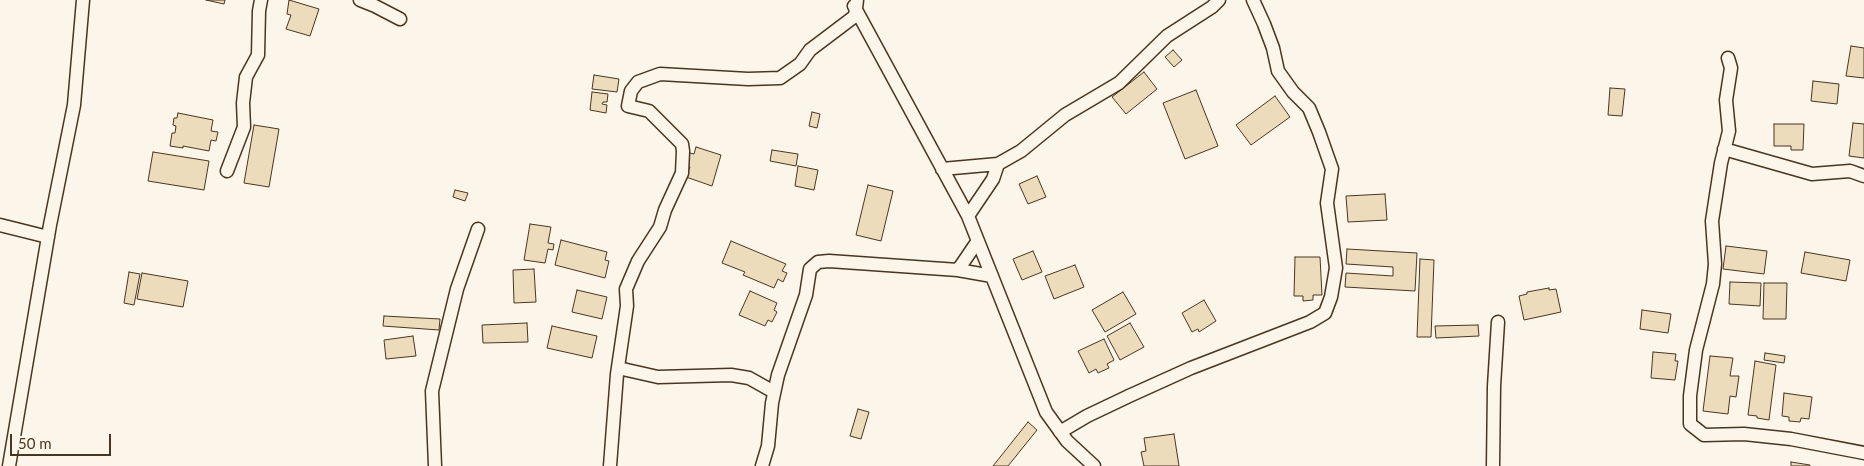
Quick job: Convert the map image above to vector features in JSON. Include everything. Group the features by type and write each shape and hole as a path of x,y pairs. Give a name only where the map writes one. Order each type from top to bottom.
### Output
{"street":[{"path":"9,466 48,237 74,105 84,0"},
{"path":"227,171 244,127 242,103 246,77 258,55 261,0"},
{"path":"360,0 400,19"},
{"path":"942,169 998,164 1021,151 1065,116 1119,83 1167,36 1212,7 1219,0"},
{"path":"1060,432 1128,396 1191,368 1310,322 1325,313 1331,297 1336,268 1327,203 1332,168 1320,132 1309,108 1293,92 1278,71 1270,40 1253,0"},
{"path":"854,3 968,216 1046,412 1067,441 1094,466"},
{"path":"610,466 618,368 627,306 626,289 638,261 660,227 665,210 682,173 682,144 649,111 628,106 631,91 638,82 660,74 748,79 780,78 800,64 810,50 855,16 854,3"},
{"path":"1728,58 1731,68 1726,100 1728,131 1712,221 1715,264 1696,350 1689,413 1690,424 1704,436 1744,434 1791,439 1864,453"},
{"path":"1724,150 1812,174 1850,171 1864,176"},
{"path":"968,216 993,179 998,164"},
{"path":"0,226 48,237"},
{"path":"435,466 432,391 456,289 478,229"},
{"path":"958,270 977,242"},
{"path":"762,466 768,446 774,392 778,375 806,295 810,269 818,262 829,261 958,270 992,276"},
{"path":"1494,466 1494,386 1498,322"},
{"path":"618,368 658,377 731,375 749,378 774,392"}],"building":[{"path":"206,0 225,0 224,4"},
{"path":"289,0 319,9 310,36 286,29 291,15 287,14"},
{"path":"1851,46 1864,48 1864,78 1846,76"},
{"path":"1173,50 1182,60 1174,67 1165,57"},
{"path":"1144,72 1157,89 1126,114 1112,97"},
{"path":"594,75 619,79 617,92 592,89"},
{"path":"1813,81 1839,84 1837,104 1811,101"},
{"path":"1610,88 1625,89 1622,116 1608,115"},
{"path":"1196,90 1218,146 1185,159 1163,103"},
{"path":"592,92 608,94 607,102 602,104 607,105 606,113 590,110"},
{"path":"1275,96 1290,117 1251,145 1236,125"},
{"path":"812,112 820,114 817,128 809,126"},
{"path":"178,113 213,120 211,131 218,132 216,141 211,140 209,151 183,146 183,148 170,146 172,133 175,133 176,126 173,125 174,118 177,118"},
{"path":"1853,123 1864,124 1864,158 1849,156"},
{"path":"1774,124 1804,124 1803,150 1791,150 1791,146 1774,146"},
{"path":"254,125 279,129 269,187 244,183"},
{"path":"696,147 721,155 712,186 686,177 690,167 686,165 690,153 694,154"},
{"path":"772,150 798,154 796,166 770,161"},
{"path":"153,152 209,161 204,190 148,181"},
{"path":"798,166 818,170 814,190 795,186"},
{"path":"1037,176 1046,197 1028,204 1019,184"},
{"path":"868,185 893,191 881,241 856,235"},
{"path":"455,190 468,193 465,201 453,197"},
{"path":"1385,194 1387,220 1348,222 1346,196"},
{"path":"530,224 551,227 548,243 554,244 553,250 548,249 545,263 524,260"},
{"path":"561,240 607,252 605,260 609,261 605,278 555,265"},
{"path":"731,241 786,264 782,271 787,273 783,282 778,279 774,288 743,275 745,272 722,263"},
{"path":"1726,246 1767,251 1764,274 1723,269"},
{"path":"1347,249 1417,253 1415,291 1345,287 1346,273 1393,276 1393,267 1346,264"},
{"path":"1033,251 1042,272 1022,280 1013,259"},
{"path":"1805,252 1850,260 1846,281 1801,273"},
{"path":"1295,257 1320,257 1322,295 1313,295 1313,300 1303,301 1303,296 1294,296"},
{"path":"1420,259 1434,260 1431,337 1417,337"},
{"path":"1075,265 1084,287 1054,299 1045,276"},
{"path":"534,269 536,302 514,303 513,270"},
{"path":"129,272 140,274 134,305 124,303"},
{"path":"142,273 188,281 183,307 137,299"},
{"path":"1730,282 1761,283 1760,306 1729,304"},
{"path":"1764,283 1787,283 1786,319 1763,319"},
{"path":"1549,288 1549,290 1556,289 1561,312 1524,320 1519,296 1527,294 1527,292"},
{"path":"577,290 607,297 602,319 572,312"},
{"path":"750,291 777,303 774,310 777,312 772,322 768,320 765,326 739,315"},
{"path":"1123,292 1136,314 1105,332 1092,310"},
{"path":"1204,300 1216,321 1199,332 1198,329 1192,332 1182,313"},
{"path":"1642,310 1671,314 1668,333 1640,329"},
{"path":"384,316 440,319 439,330 383,326"},
{"path":"527,323 528,342 483,343 482,325"},
{"path":"1130,323 1144,347 1120,360 1107,336"},
{"path":"1478,325 1479,336 1436,338 1435,326"},
{"path":"552,326 597,336 592,358 547,348"},
{"path":"413,336 416,356 386,359 384,340"},
{"path":"1104,339 1114,360 1107,364 1109,368 1098,373 1096,369 1089,373 1078,351"},
{"path":"1653,352 1676,354 1675,361 1678,361 1675,380 1651,378"},
{"path":"1765,353 1785,356 1784,363 1764,360"},
{"path":"1710,356 1733,358 1730,376 1739,376 1736,397 1730,396 1728,414 1703,411"},
{"path":"1755,361 1776,365 1769,420 1748,415"},
{"path":"1784,393 1812,397 1809,419 1801,418 1800,422 1789,421 1789,417 1782,416"},
{"path":"858,409 869,412 861,439 850,436"},
{"path":"1028,422 1037,430 1008,466 993,466"},
{"path":"1174,434 1179,466 1144,466 1141,452 1146,451 1144,438"},
{"path":"1791,462 1810,465 1810,466 1791,466"}]}
